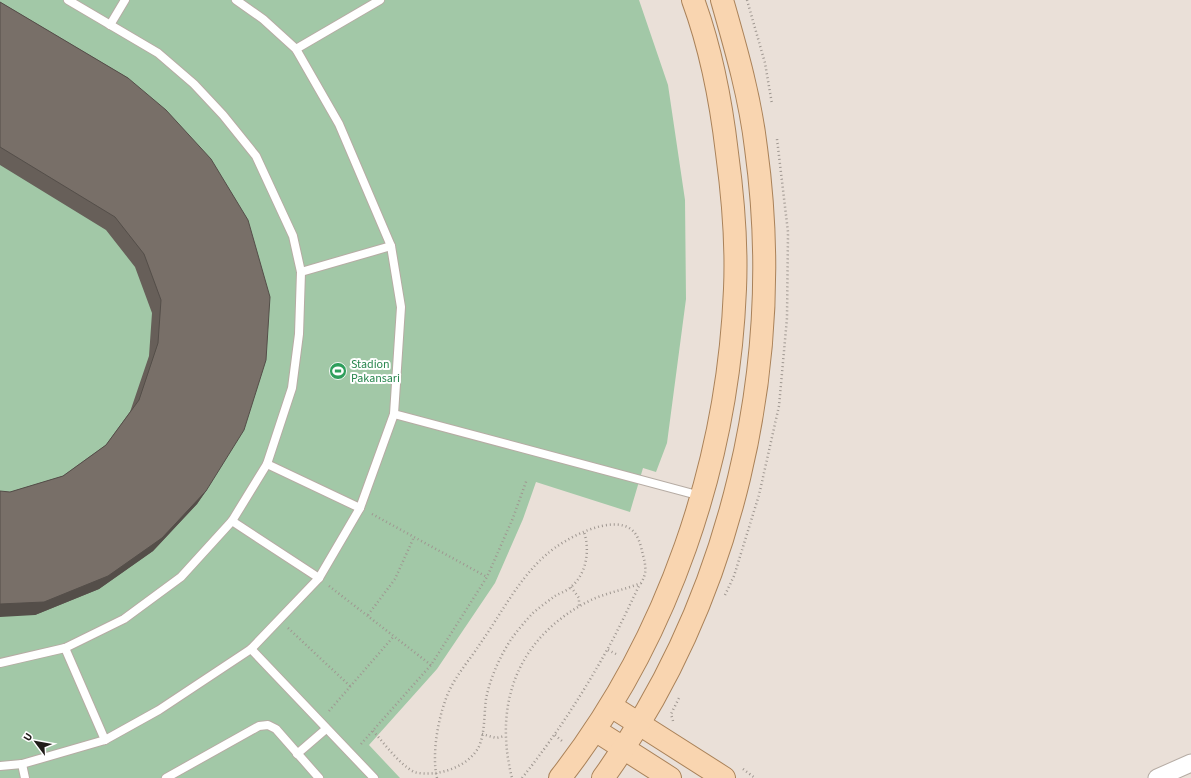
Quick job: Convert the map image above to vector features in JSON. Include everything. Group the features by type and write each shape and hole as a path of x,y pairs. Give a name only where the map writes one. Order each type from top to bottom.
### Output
{"main road":[{"path":"560,778 611,706 634,664 678,569 702,496 727,377 735,288 733,198 722,109 701,22 693,0"},
{"path":"603,778 624,748 672,664 700,602 723,538 736,489 756,392 764,310 764,229 756,148 741,67 722,0"},
{"path":"611,706 724,778"},
{"path":"595,730 670,778"}],"street":[{"path":"1157,778 1191,763"}],"lane":[{"path":"0,663 65,648 124,619 181,576 232,521 267,464 292,388 299,334 301,272 293,236 256,156 224,115 194,84 158,53 68,0"},
{"path":"110,25 126,0"},
{"path":"0,766 22,764 105,740 159,710 251,649 319,578 360,508 394,414 401,307 391,246 339,124 296,49 263,19 236,0"},
{"path":"296,49 380,0"},
{"path":"301,272 391,246"},
{"path":"394,414 702,496"},
{"path":"267,464 360,508"},
{"path":"232,521 319,578"},
{"path":"65,648 105,740"},
{"path":"251,649 374,778"},
{"path":"166,778 260,726 268,725 276,729 319,778"},
{"path":"297,754 326,729"},
{"path":"22,764 25,778"}],"path":[{"path":"351,754 432,665 487,577 514,518 527,478"},
{"path":"360,508 487,577"},
{"path":"437,778 435,754 440,714 450,688 525,578 547,554 584,532 596,527 614,524 632,530 639,541 647,571 608,650 582,694 555,735 522,778"},
{"path":"373,731 413,771 424,775 436,774 448,772 461,767 471,757 479,745 482,734 486,697 494,671 512,639 533,613 555,596 571,587 587,561 588,545 584,532"},
{"path":"368,616 395,579 414,537"},
{"path":"319,578 432,665"},
{"path":"512,778 506,756 506,716 513,682 530,651 552,625 579,606 590,600 641,583"},
{"path":"571,587 579,598 579,606"},
{"path":"279,620 351,686"},
{"path":"319,722 394,636"},
{"path":"482,734 496,738 505,736"}],"green space":[{"name":"Stadion Pakansari","path":"0,0 639,0 668,85 685,200 686,299 667,443 656,472 643,468 630,512 536,482 523,519 495,583 437,669 369,745 400,778 0,778"}],"building":[{"path":"0,2 128,78 166,110 211,159 248,220 270,297 266,360 244,430 206,491 162,538 108,576 44,602 0,604 0,491 10,492 63,476 106,445 139,400 158,343 161,300 144,254 115,217 0,147"}],"place":[{"name":"Stadion Pakansari","path":"338,371"}]}
